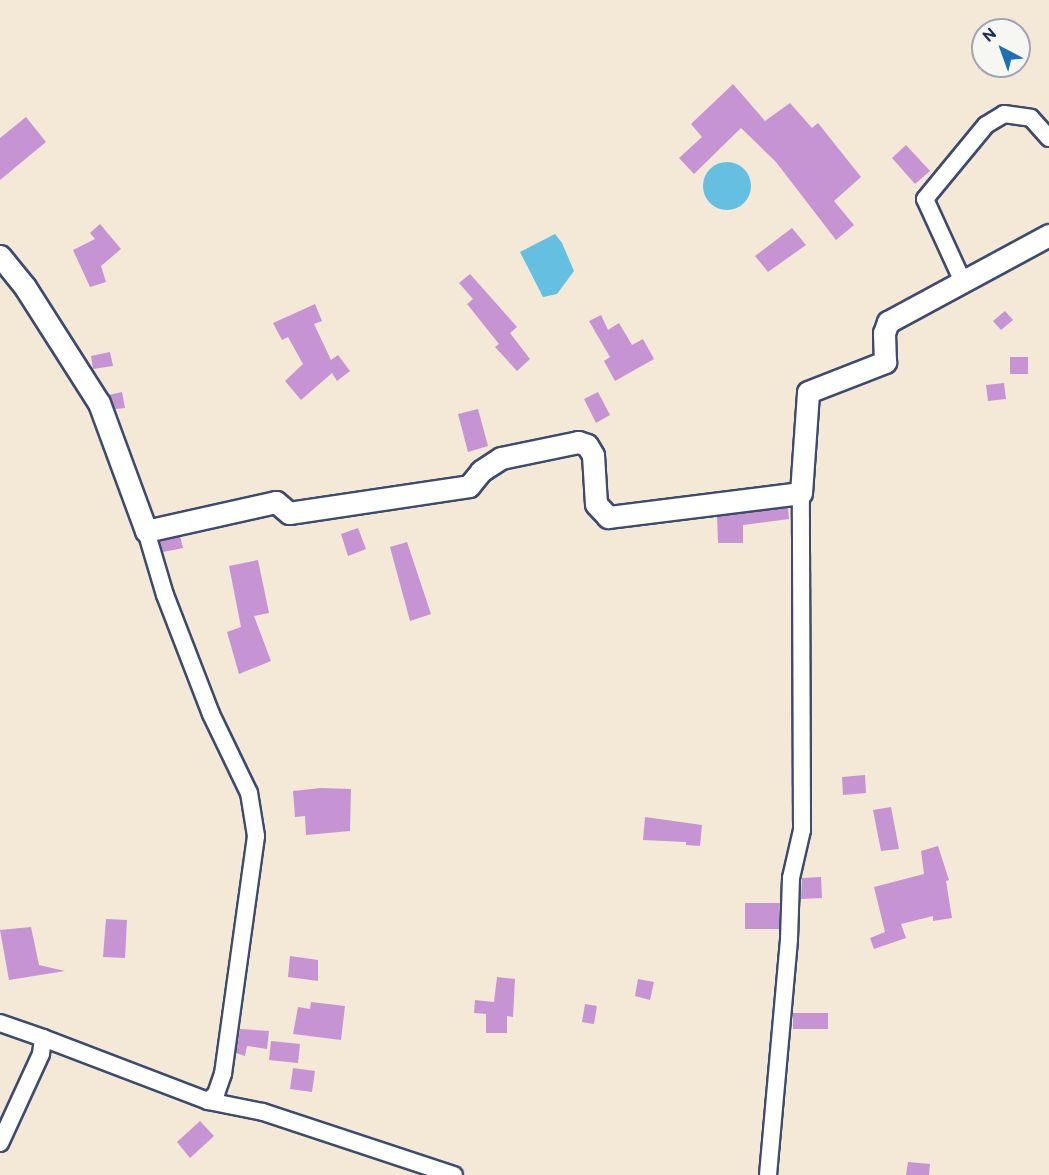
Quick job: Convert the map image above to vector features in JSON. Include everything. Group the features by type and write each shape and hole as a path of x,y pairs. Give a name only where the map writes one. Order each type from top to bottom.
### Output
{"main road":[{"path":"0,256 25,287 99,403 146,531 276,502 289,513 469,486 481,471 501,458 578,442 587,445 593,455 596,504 608,517 801,493 808,392 885,362 884,333 888,322 1049,235"}],"street":[{"path":"963,282 925,199 986,125 1004,114 1031,118 1049,138"},
{"path":"768,1175 789,939 791,878 802,830 801,493"},
{"path":"146,531 165,595 211,714 249,793 256,836 223,1074 216,1094 208,1101"},
{"path":"0,1023 208,1101 263,1112 454,1175"},
{"path":"0,1143 41,1054 43,1038"}],"water":[{"path":"722,162 732,162 747,172 751,186 747,200 741,206 732,210 722,210 707,200 703,191 703,181 713,166"},
{"path":"555,234 562,243 574,271 557,294 543,297 520,252"}],"building":[{"path":"733,84 765,121 790,103 812,128 818,123 861,177 834,201 854,225 836,240 776,162 741,128 694,174 679,158 702,137 691,124"},
{"path":"26,117 46,142 0,180 0,138"},
{"path":"906,145 930,171 915,184 892,158"},
{"path":"100,224 121,249 101,266 106,282 90,287 73,250 95,239 90,233"},
{"path":"792,228 806,245 768,272 755,256"},
{"path":"470,274 517,327 510,333 530,359 517,371 495,347 499,344 467,304 473,299 459,283"},
{"path":"315,304 322,321 314,324 331,360 338,355 350,371 337,381 332,373 301,400 285,381 303,364 288,337 282,340 273,323"},
{"path":"1005,311 1013,320 1001,330 993,321"},
{"path":"601,315 608,330 619,323 632,345 643,339 654,359 615,381 604,361 610,357 589,321"},
{"path":"110,352 113,366 93,369 91,356"},
{"path":"1010,357 1028,357 1028,374 1010,374"},
{"path":"1004,383 1006,399 988,401 986,385"},
{"path":"122,392 125,408 115,409 109,395"},
{"path":"598,392 610,415 596,423 584,399"},
{"path":"478,409 488,446 468,452 458,414"},
{"path":"788,507 789,519 743,525 743,543 718,543 717,516"},
{"path":"358,528 366,549 348,556 341,534"},
{"path":"180,536 183,548 163,552 160,541"},
{"path":"407,542 431,614 410,621 390,547"},
{"path":"258,560 269,613 254,616 271,661 239,674 227,632 241,627 229,566"},
{"path":"865,775 866,793 843,795 842,777"},
{"path":"321,788 351,789 350,831 306,835 305,816 295,817 293,791"},
{"path":"891,807 899,849 881,851 873,810"},
{"path":"645,817 702,825 700,846 686,845 686,842 643,840"},
{"path":"938,846 949,880 946,881 952,918 933,921 933,916 901,924 906,938 874,949 870,938 885,932 874,887 924,874 921,851"},
{"path":"821,877 822,898 801,899 802,878"},
{"path":"745,903 780,903 779,929 745,929"},
{"path":"106,919 127,920 125,958 103,957"},
{"path":"31,927 39,965 65,971 9,980 0,930"},
{"path":"290,956 318,960 318,981 288,977"},
{"path":"497,977 515,979 513,1017 507,1016 507,1033 486,1033 486,1014 474,1013 475,1000 494,1002"},
{"path":"638,979 654,982 650,1000 635,996"},
{"path":"311,1002 345,1006 341,1040 293,1034 298,1007 310,1009"},
{"path":"585,1004 597,1006 594,1024 582,1022"},
{"path":"793,1013 828,1013 828,1029 793,1029"},
{"path":"240,1029 269,1031 267,1049 247,1046 245,1056 236,1053"},
{"path":"271,1041 300,1044 298,1063 269,1060"},
{"path":"293,1068 315,1071 312,1092 290,1089"},
{"path":"200,1121 214,1136 190,1158 177,1142"},
{"path":"908,1162 930,1164 929,1175 906,1175"}]}
